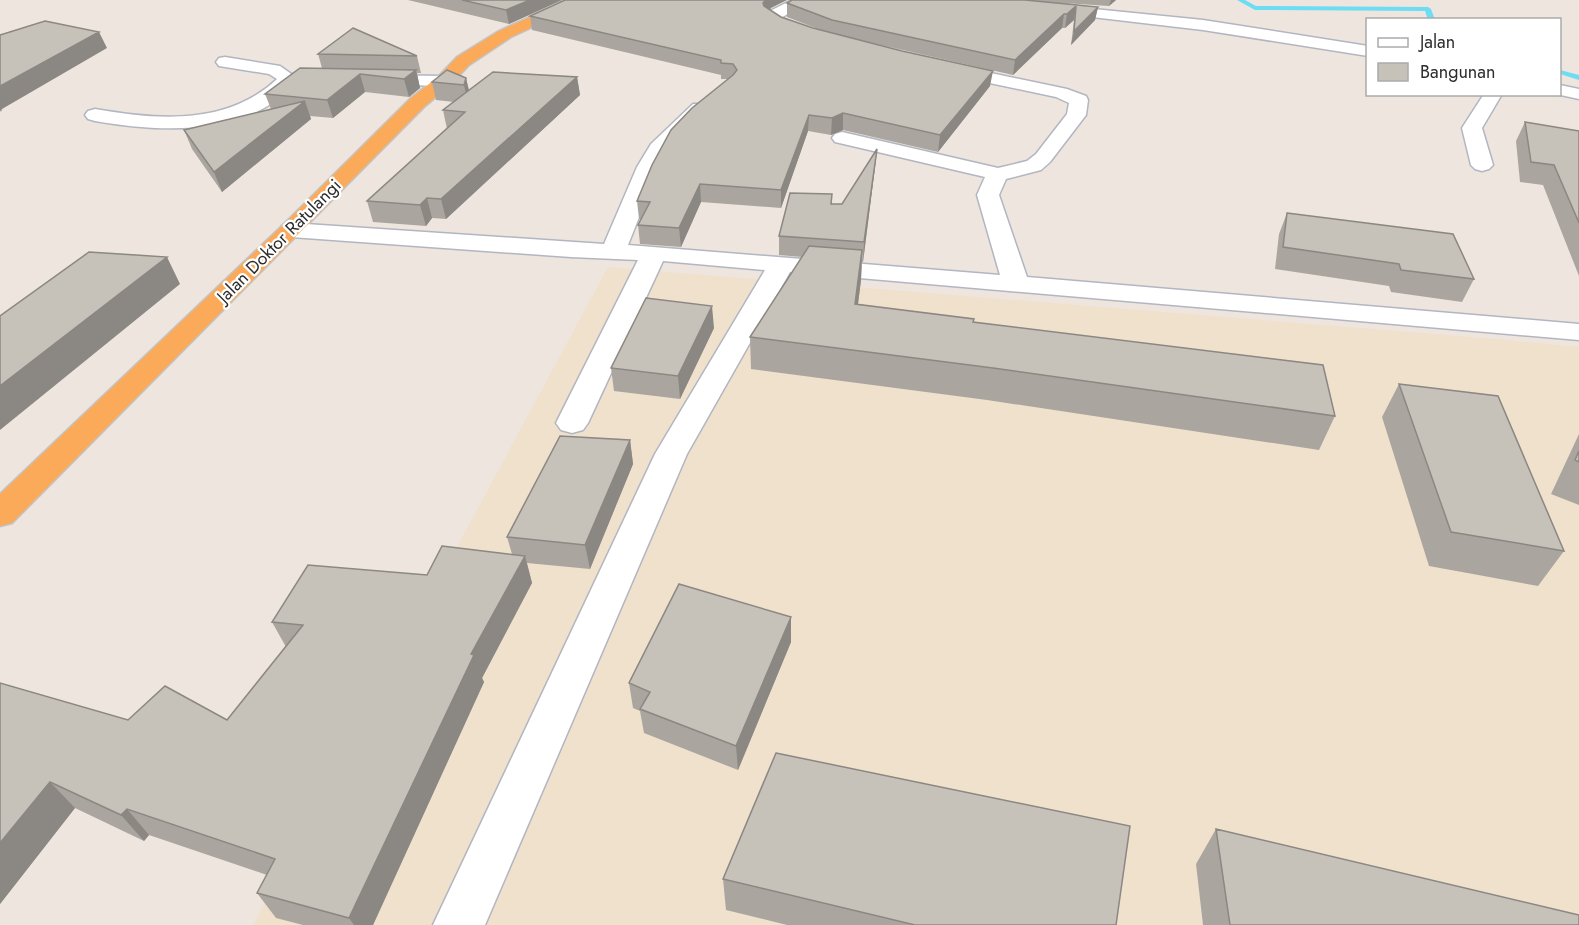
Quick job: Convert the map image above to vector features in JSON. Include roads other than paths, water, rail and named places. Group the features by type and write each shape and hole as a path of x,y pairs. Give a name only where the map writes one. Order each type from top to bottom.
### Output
{"highway":[{"name":"Jalan Doktor Ratulangi","path":"0,514 291,230 418,102 444,81 463,61 505,34 579,0"}],"street":[{"path":"803,0 777,13 773,18 786,27 827,39"},
{"path":"1039,8 1203,25 1366,51"},
{"path":"225,62 273,70 288,78 310,79"},
{"path":"842,138 998,174 1034,166 1043,158 1076,115 1079,100 1061,93 933,65"},
{"path":"95,115 133,123 162,124 215,118 248,107 276,93 288,78"},
{"path":"355,79 444,81"},
{"path":"1561,90 1579,94"},
{"path":"613,252 648,168 661,144 717,92"},
{"path":"1482,165 1482,153 1474,139 1472,128 1492,96"},
{"path":"998,174 990,186 988,195 1016,284"},
{"path":"291,230 654,253 1579,332"},
{"path":"572,423 654,253"},
{"path":"459,925 671,454 781,265"}],"waterway":[{"path":"1240,0 1255,8 1428,9 1431,18"},
{"path":"1561,72 1579,78"}]}
